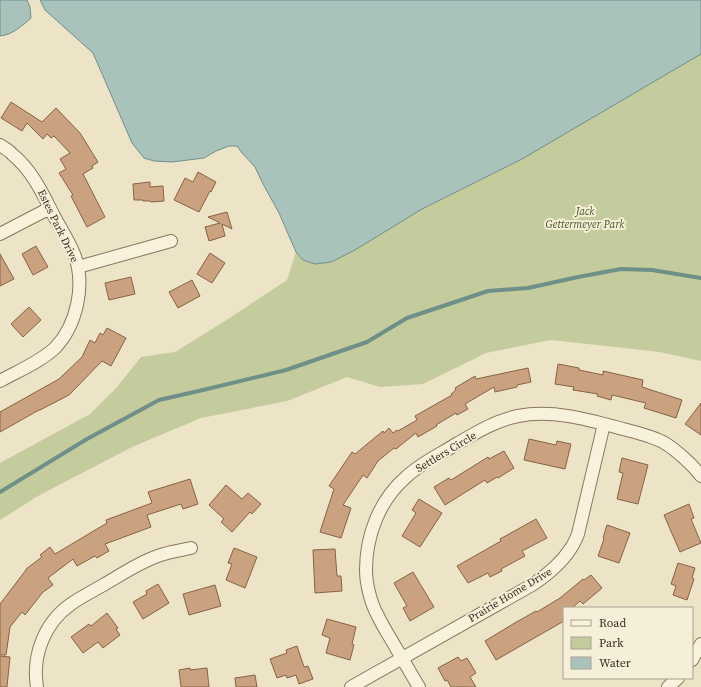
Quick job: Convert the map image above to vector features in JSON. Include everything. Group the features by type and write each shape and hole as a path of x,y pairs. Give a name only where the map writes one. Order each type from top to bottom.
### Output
{"street":[{"name":"Estes Park Drive","path":"0,145 13,154 26,167 36,182 74,254 78,267 79,283 78,301 74,317 66,334 55,348 41,358 0,381"},
{"path":"0,234 50,208"},
{"path":"78,267 171,241"},
{"name":"Settlers Circle","path":"419,687 377,616 370,594 366,570 372,528 378,513 390,494 405,477 466,439 501,420 544,413 604,424 641,434 663,442 696,468 701,476"},
{"name":"Prairie Home Drive","path":"352,687 544,577 558,565 571,548 578,534 604,424"},
{"path":"37,687 35,676 36,660 45,633 56,617 70,605 151,559 164,554 191,548"},
{"path":"693,658 701,644"},
{"path":"668,687 677,679"}],"green space":[{"name":"Jack Gettermeyer Park","path":"701,20 701,361 660,352 551,340 486,353 423,384 380,387 347,377 287,401 201,418 132,447 38,496 0,520 0,463 90,414 117,387 141,357 175,352 287,280 296,252 303,260"}],"water":[{"path":"0,0 27,0 30,7 31,18 13,32 0,36"},
{"path":"40,0 701,0 701,54 522,159 422,209 355,250 331,262 315,264 303,260 296,252 279,213 255,167 237,146 229,146 204,158 172,162 154,161 144,158 132,143 93,53 45,10"}],"building":[{"path":"11,102 42,122 56,108 80,133 98,162 92,166 93,168 83,174 105,217 87,227 71,196 73,195 59,173 66,169 60,159 70,153 54,136 51,138 47,134 43,139 27,123 22,131 1,118"},
{"path":"198,172 216,182 199,212 174,200 185,178 193,182"},
{"path":"150,182 150,187 163,186 164,201 151,202 134,200 133,184"},
{"path":"227,212 232,229 222,224 225,236 209,241 205,227 220,223 208,217"},
{"path":"36,246 48,267 33,275 22,254"},
{"path":"210,253 225,263 212,283 197,274"},
{"path":"0,254 14,279 0,286"},
{"path":"131,277 135,294 109,300 105,283"},
{"path":"192,280 200,296 178,308 169,292"},
{"path":"29,307 41,320 23,337 11,324"},
{"path":"107,328 126,338 111,366 102,361 69,395 0,432 0,412 59,379 82,357 90,340 95,343 100,333 103,335"},
{"path":"558,364 603,375 603,371 643,380 642,387 682,400 676,418 644,408 646,403 612,395 611,400 597,396 598,394 573,390 574,387 555,384"},
{"path":"528,368 531,382 495,392 494,387 465,404 468,409 457,415 456,413 418,437 416,433 396,449 394,448 378,461 367,478 363,475 343,505 351,508 341,538 320,532 334,489 329,486 352,452 355,454 383,431 384,433 389,428 393,433 417,420 415,416 452,395 451,394 456,390 455,388 475,376 476,379"},
{"path":"701,403 701,435 685,424"},
{"path":"529,439 556,445 557,441 571,444 565,469 524,460"},
{"path":"504,451 514,468 487,483 485,480 445,505 434,487 449,478 451,480 488,457 489,459"},
{"path":"622,458 648,465 638,504 617,499 623,473 619,472"},
{"path":"190,479 198,504 183,509 181,504 147,515 151,527 105,544 109,551 97,558 95,556 77,566 73,559 48,578 53,585 43,592 25,615 22,612 10,627 6,655 0,655 0,604 26,569 42,557 40,555 50,547 55,554 107,523 106,520 152,503 148,492"},
{"path":"226,485 242,499 248,493 261,504 252,514 250,512 232,532 221,522 224,519 209,505"},
{"path":"419,499 442,513 420,547 402,536 416,513 412,510"},
{"path":"689,504 694,518 691,519 701,543 680,552 664,515"},
{"path":"536,519 547,538 522,551 525,556 501,569 502,571 490,577 488,573 468,583 457,566 501,541 500,539"},
{"path":"607,525 630,533 619,563 598,556"},
{"path":"234,548 257,557 245,588 226,580 232,564 228,563"},
{"path":"335,549 337,576 341,576 342,591 315,593 313,550"},
{"path":"678,563 695,568 692,578 694,579 687,600 673,595 676,586 671,584"},
{"path":"413,572 434,607 410,621 403,608 407,606 394,583"},
{"path":"591,575 602,588 583,604 580,601 573,607 563,607 563,622 496,660 485,641 560,598 583,579 584,580"},
{"path":"158,584 169,603 143,619 133,602 147,594 146,591"},
{"path":"215,585 221,606 189,615 183,594"},
{"path":"107,613 118,628 116,629 120,635 103,648 98,642 83,653 71,637 89,624 91,626"},
{"path":"327,619 356,627 352,644 354,645 350,660 326,653 330,638 322,635"},
{"path":"297,646 304,667 308,666 313,679 299,684 296,675 287,678 286,675 277,678 270,659 287,653 286,650"},
{"path":"0,656 10,657 7,687 0,687"},
{"path":"458,657 461,661 467,658 476,673 470,677 476,687 451,687 447,680 445,681 438,668"},
{"path":"190,668 190,670 207,668 209,687 181,687 179,670"},
{"path":"255,675 257,687 236,687 235,678"}],"waterway":[{"path":"0,492 87,439 159,400 286,370 367,342 407,318 488,291 528,288 621,269 652,270 701,278"}]}
